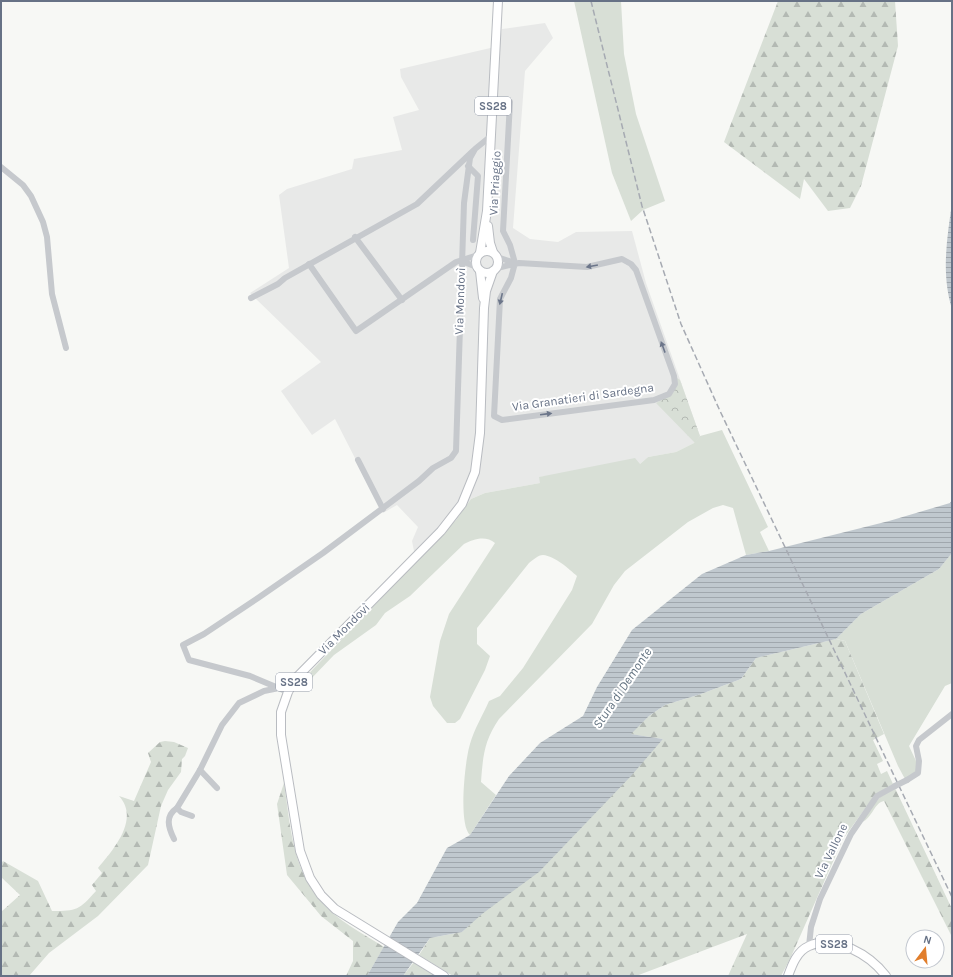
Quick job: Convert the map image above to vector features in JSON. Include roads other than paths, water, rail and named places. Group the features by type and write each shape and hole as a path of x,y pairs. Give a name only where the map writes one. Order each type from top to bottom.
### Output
{"main road":[{"name":"SS28","path":"479,269 476,261 479,254 487,211 498,1"},
{"name":"SS28","path":"487,211 490,242 498,262 495,270"},
{"path":"479,254 486,251 495,255"},
{"path":"479,269 486,273 495,270"},
{"name":"Via Mondovì","path":"479,269 484,308"},
{"name":"Via Mondovì","path":"444,976 341,913 328,902 310,878 300,851 291,804 281,735 281,712 288,692 305,668 441,531 462,504 469,489 478,452 484,308 486,291 495,270"},
{"name":"SS28","path":"788,976 797,956 809,946 826,943 848,948 868,959 886,976"}],"street":[{"name":"Via Priaggio","path":"510,102 504,231 515,263"},
{"name":"Via Mondovì","path":"280,688 243,674 189,660 184,645 204,634 253,602 383,509 433,468 454,455 456,451 461,261 464,203 468,166 475,149 491,136"},
{"path":"251,298 278,284 355,237 417,204 475,149"},
{"path":"468,166 478,176 472,240"},
{"path":"1,167 23,185 31,196 43,222 47,237 52,294 66,348"},
{"path":"355,237 402,300"},
{"path":"309,264 356,331 456,262 479,254"},
{"name":"Via Granatieri di Sardegna","path":"495,255 515,263 587,267 622,259 631,264 636,270 674,376 675,384 669,394 654,400 502,420 494,416 500,299 511,278 515,263"},
{"path":"461,261 479,269"},
{"name":"Via Granatieri di Sardegna","path":"495,270 515,263"},
{"path":"358,460 383,509"},
{"path":"174,839 168,828 169,818 172,811 177,808 200,770 215,736 239,703 264,692 280,688 288,692"},
{"name":"Via Vallone","path":"809,946 811,927 820,899 851,834 877,796 918,773 919,761 916,746 919,740 952,714"},
{"path":"200,770 217,788"},
{"path":"177,808 181,812 192,816"}],"water":[{"path":"952,203 952,309 947,283 946,256"},
{"name":"Stura di Demonte","path":"952,500 952,553 939,569 861,614 836,639 756,658 741,679 701,694 665,705 649,716 631,734 663,739 631,776 539,872 482,914 462,932 430,938 403,976 367,976 398,922 417,903 447,848 470,835 509,776 540,743 583,716 597,687 632,630 702,574 746,555 769,551 889,521 950,503"}],"railway":[{"path":"591,1 642,206 681,324 720,411 952,897"}]}
